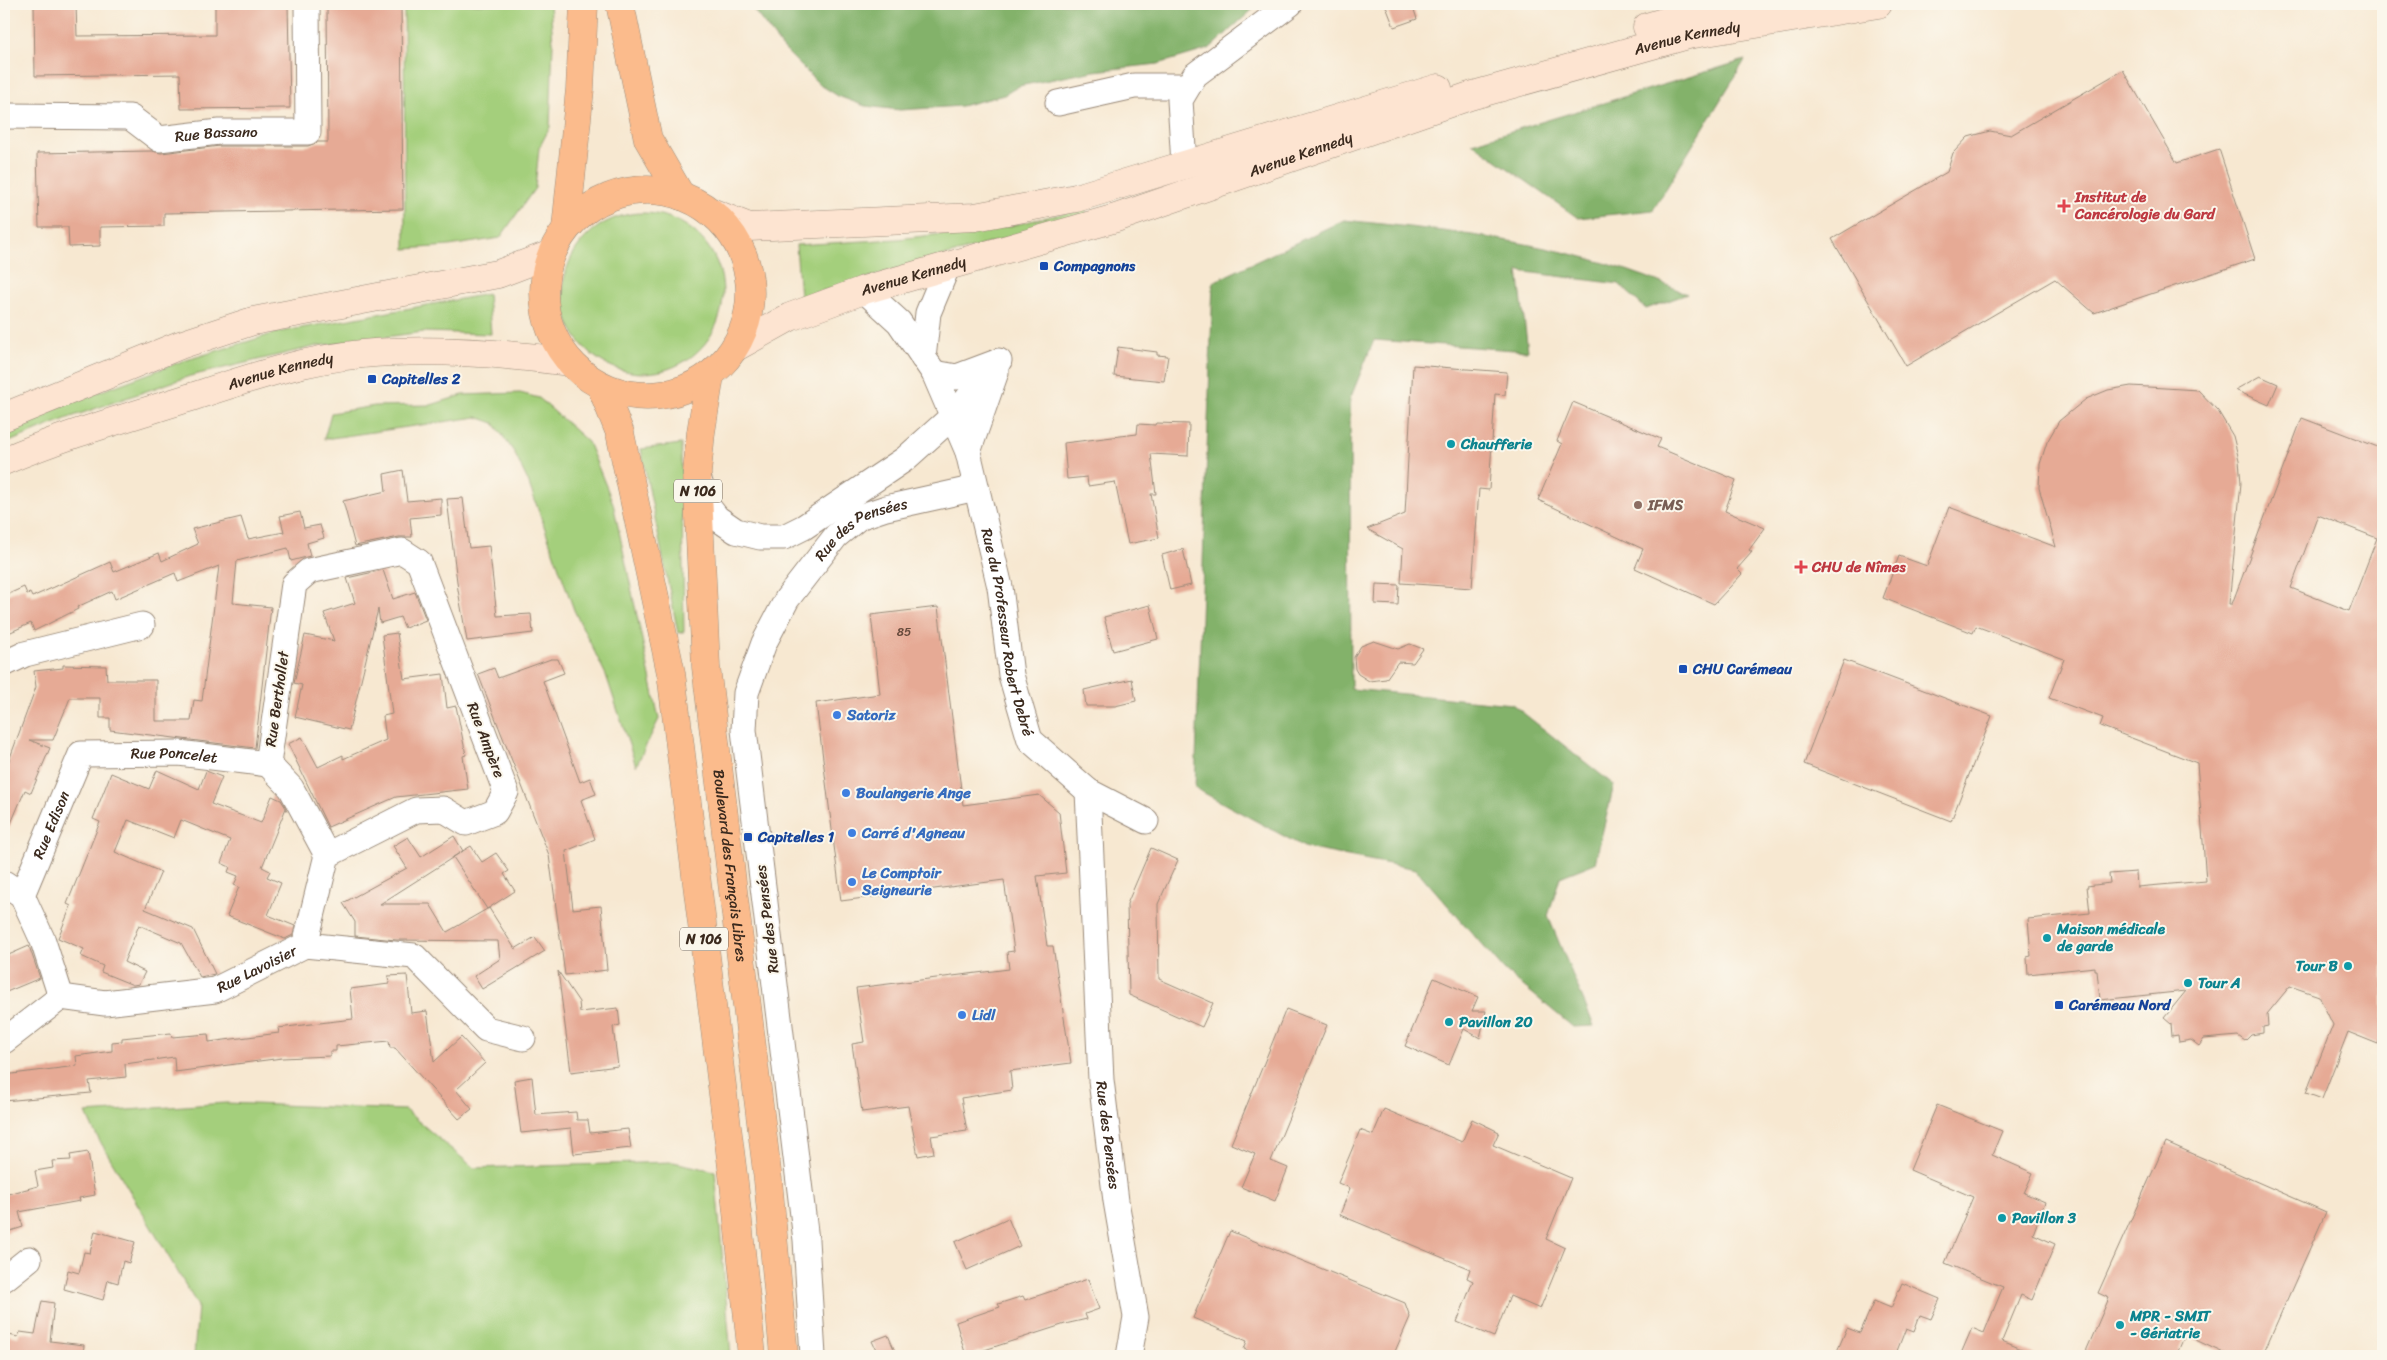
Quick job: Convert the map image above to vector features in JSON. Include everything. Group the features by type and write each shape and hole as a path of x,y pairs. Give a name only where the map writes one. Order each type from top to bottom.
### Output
{"main road":[{"path":"566,228 580,89 584,4"},
{"path":"620,4 629,56 648,139 681,196"},
{"name":"Avenue Kennedy","path":"711,212 749,227 976,217 1076,198 1184,164 1284,137 1500,68 1675,19 1755,4"},
{"name":"Avenue Kennedy","path":"736,347 790,317 864,290 1116,218 1470,96 1688,35 1878,4"},
{"path":"650,190 681,196 711,212 735,240 745,260 751,290 747,320 736,347 710,376 676,393 638,397 601,386 569,362 550,329 543,291 551,254 566,228 590,207 618,194 650,190"},
{"path":"4,417 180,345 253,321 498,274 551,254"},
{"name":"Avenue Kennedy","path":"4,461 52,441 283,367 362,354 504,354 569,362"},
{"name":"Boulevard des Français Libres","path":"710,376 701,432 698,473 706,667 768,1180 784,1356"},
{"name":"N 106","path":"601,386 620,433 671,673 734,1182 752,1356"}],"street":[{"name":"Rue Bassano","path":"4,116 130,117 159,139 219,132 308,132 307,4"},
{"path":"1184,164 1180,100 1195,75 1272,12 1290,4"},
{"path":"1058,103 1134,86 1188,86"},
{"path":"948,265 928,313 929,365 957,377 999,361"},
{"name":"Rue du Professeur Robert Debré","path":"864,290 898,322 929,365 954,415 968,452 1000,587 1011,675 1030,740 1088,791 1146,821"},
{"path":"698,473 706,504 716,518 736,531 760,537 784,537 804,527 905,459 954,415 999,361"},
{"path":"968,452 999,361"},
{"name":"Rue des Pensées","path":"813,1356 806,1240 744,730 746,693 764,642 787,600 836,536 859,517 886,508 976,488"},
{"name":"Rue Ampère","path":"294,584 309,571 402,552 419,562 506,792 495,812 466,823 444,809 416,810 327,856"},
{"name":"Rue Berthollet","path":"294,584 268,764 291,788 327,856"},
{"path":"4,664 25,654 142,625"},
{"name":"Rue Poncelet","path":"81,754 179,753 268,764"},
{"name":"Rue Edison","path":"13,889 81,754"},
{"name":"Rue des Pensées","path":"1088,791 1101,1080 1116,1201 1136,1317 1129,1356"},
{"path":"305,945 327,856"},
{"path":"4,1041 61,997 43,941 13,889"},
{"name":"Rue Lavoisier","path":"61,997 104,1003 216,990 305,945 414,956 486,1029 523,1038"},
{"path":"4,1279 29,1259"}],"green space":[{"path":"404,4 550,4 553,42 550,127 539,148 535,188 500,238 449,246 405,249"},
{"path":"749,4 1252,4 1252,10 1209,49 1158,64 1094,71 1019,86 1004,95 961,106 900,110 865,106 838,96 819,84 783,48"},
{"path":"1745,60 1653,210 1578,218 1472,143"},
{"path":"1085,208 1088,215 800,297 796,245 898,239 1010,226"},
{"path":"651,213 681,222 700,236 710,248 717,262 722,277 722,309 717,324 710,338 700,350 688,360 666,370 651,373 635,373 620,370 598,360 576,338 564,309 563,285 566,270 576,248 598,226 627,214"},
{"path":"1344,220 1475,236 1562,252 1605,263 1687,294 1646,309 1619,284 1518,271 1528,351 1374,340 1350,399 1351,689 1512,704 1614,785 1595,863 1560,877 1548,916 1594,1026 1573,1027 1505,971 1416,869 1306,848 1195,788 1213,282"},
{"path":"488,294 491,334 423,332 317,346 190,376 68,418 4,444 4,431 61,406 180,362 279,332"},
{"path":"520,393 539,398 588,442 613,503 659,719 636,766 606,675 574,610 528,481 514,452 494,423 477,417 324,439 331,413 375,406 431,405 463,395"},
{"path":"681,444 684,632 678,633 641,449"},
{"path":"226,1103 405,1110 474,1168 673,1162 715,1171 731,1356 194,1356 198,1306 94,1131 86,1113"}],"building":[{"path":"34,4 76,4 77,36 215,35 215,4 288,4 290,108 181,109 180,74 35,76"},
{"path":"327,4 401,4 403,209 164,213 164,226 100,227 100,246 69,247 68,227 39,227 37,153 152,151 161,153 220,146 308,146 318,142 328,142"},
{"path":"1385,4 1412,4 1417,19 1394,27"},
{"name":"Institut de Cancérologie du Gard","path":"2123,70 2177,163 2219,149 2255,259 2094,313 2055,279 1906,366 1832,239 1947,172 1953,153 1968,137 1990,131 2011,135"},
{"path":"1118,347 1157,352 1157,355 1168,356 1164,381 1114,376"},
{"name":"Chaufferie","path":"1413,365 1507,372 1505,395 1495,394 1489,490 1479,489 1472,588 1401,583 1403,549 1367,529 1405,514"},
{"path":"2260,376 2278,384 2269,405 2235,390"},
{"path":"2131,386 2198,390 2218,411 2233,436 2239,460 2241,483 2229,604 2232,604 2302,418 2383,449 2383,1031 2378,1044 2348,1032 2322,1099 2306,1093 2333,1025 2319,996 2290,986 2267,1014 2268,1026 2263,1027 2263,1033 2251,1035 2245,1041 2238,1036 2204,1039 2199,1046 2191,1040 2179,1042 2178,1035 2172,1036 2171,1024 2164,1018 2186,991 2100,1000 2095,967 2028,974 2027,957 2031,956 2028,919 2090,913 2087,886 2110,883 2109,874 2136,872 2137,887 2206,881 2197,763 2100,726 2103,718 2049,698 2064,659 1976,626 1973,633 1883,598 1899,556 1927,566 1949,507 2056,547 2039,488 2040,464 2047,442 2059,421 2086,399 2108,390","holes":["2318,515 2377,538 2349,611 2291,588"]},
{"name":"IFMS","path":"1573,402 1661,439 1657,447 1736,480 1725,511 1765,528 1749,550 1752,552 1737,569 1742,574 1714,604 1635,568 1643,549 1538,500 1562,444 1557,441"},
{"path":"1156,423 1189,424 1188,456 1151,454 1156,494 1151,494 1159,538 1128,544 1115,482 1088,486 1087,477 1067,479 1064,443 1137,434 1138,424 1155,425"},
{"path":"403,470 407,501 441,498 441,515 410,518 412,537 399,537 355,546 343,501 386,491 384,474"},
{"path":"463,498 469,548 489,546 497,616 531,614 533,633 467,641 458,590 447,499"},
{"path":"300,512 304,528 320,525 324,538 307,543 310,556 291,561 288,548 237,561 233,603 271,607 255,748 110,730 110,718 100,718 100,698 70,698 53,740 29,740 50,748 31,793 25,790 4,840 4,774 36,687 34,671 63,668 63,665 106,666 107,680 156,680 156,721 191,721 194,700 202,701 219,566 178,582 175,573 115,599 112,591 77,607 78,609 34,631 31,623 4,635 4,596 24,587 27,594 30,593 32,597 110,562 114,572 159,553 162,561 198,544 192,529 241,517 248,539 284,532 280,516"},
{"path":"1183,549 1191,585 1170,590 1162,555"},
{"path":"383,570 393,599 415,592 426,620 405,628 400,617 380,623 378,609 349,730 295,717 302,685 294,683 305,635 334,641 324,613 355,603 347,578"},
{"path":"1376,584 1399,585 1398,605 1375,604"},
{"path":"1150,605 1158,639 1113,651 1104,617"},
{"path":"938,607 963,805 1039,795 1059,812 1066,873 1037,876 1047,946 1053,946 1071,1063 1010,1071 1012,1090 961,1098 967,1131 931,1136 934,1153 918,1156 908,1106 862,1112 852,1044 864,1042 856,988 1009,969 1007,952 1014,951 1004,880 841,901 816,703 880,694 871,615"},
{"path":"397,633 404,679 443,674 447,708 456,706 466,755 463,756 468,789 396,797 328,827 288,744 302,737 318,767 343,755 343,759 386,740 383,716 392,714 382,635"},
{"path":"1374,641 1398,649 1410,644 1423,649 1413,663 1398,662 1386,679 1369,681 1358,674 1355,669 1354,657 1361,646"},
{"path":"551,659 558,659 564,673 543,681 580,782 590,778 596,794 581,800 595,839 566,851 573,909 601,906 607,970 565,975 549,855 478,674 494,668 498,678"},
{"path":"1844,660 1992,716 1951,821 1804,764"},
{"path":"1132,679 1136,701 1115,706 1086,706 1084,690"},
{"path":"157,770 199,789 206,771 222,777 211,804 261,823 272,796 281,800 286,808 262,867 270,871 267,877 281,883 268,915 295,926 293,935 285,939 227,916 239,887 234,885 238,876 228,872 230,867 221,863 230,840 181,820 174,838 128,820 115,852 161,872 145,909 193,929 215,974 200,977 181,943 139,925 124,962 145,972 139,984 133,985 101,972 103,966 81,956 84,949 58,938 71,906 67,904 100,822 93,819 111,773 149,789"},
{"path":"454,836 463,851 471,846 482,862 496,853 509,871 504,874 515,891 487,909 489,908 515,949 535,937 545,951 482,989 474,976 500,959 498,941 396,940 355,936 355,922 343,903 407,868 393,846 408,837 421,857","holes":["453,857 487,909 447,932 430,904 380,904"]},
{"path":"1151,848 1178,860 1158,904 1159,979 1213,1003 1202,1027 1129,995 1127,904"},
{"path":"29,946 40,978 4,993 4,957"},
{"path":"558,971 579,1002 580,1012 618,1008 620,1025 613,1027 618,1066 571,1072"},
{"path":"407,975 411,1013 427,1011 434,1062 461,1037 485,1063 456,1090 472,1109 459,1119 395,1048 390,1048 389,1041 336,1046 336,1051 330,1051 330,1056 282,1058 175,1072 174,1057 125,1064 126,1077 89,1081 91,1093 4,1101 4,1075 77,1066 76,1056 112,1051 112,1042 122,1041 122,1038 171,1033 172,1037 208,1034 209,1042 279,1033 278,1028 353,1019 350,989 389,984 388,976"},
{"name":"Pavillon 20","path":"1434,978 1478,997 1472,1011 1486,1011 1480,1038 1464,1029 1449,1065 1405,1046"},
{"path":"1286,1009 1327,1025 1271,1161 1288,1168 1275,1201 1241,1187 1255,1154 1231,1144"},
{"path":"532,1077 536,1115 576,1112 577,1120 588,1120 590,1133 628,1129 631,1148 574,1154 571,1128 521,1133 514,1080"},
{"name":"Pavillon 3","path":"1937,1105 2002,1131 1992,1155 2033,1173 2024,1193 2045,1202 2033,1234 2055,1244 2032,1300 2021,1295 2002,1341 2039,1356 1960,1356 1972,1328 1984,1333 2003,1287 1945,1263 1973,1197 1910,1170"},
{"path":"1384,1109 1462,1142 1472,1119 1499,1132 1493,1145 1571,1178 1546,1239 1565,1248 1540,1309 1510,1296 1494,1337 1457,1322 1473,1281 1467,1278 1470,1269 1340,1215 1350,1188 1338,1183 1360,1130 1373,1135"},
{"path":"2166,1142 2326,1212 2262,1356 2230,1356 2185,1335 2176,1356 2084,1356 2109,1298 2098,1293"},
{"path":"88,1152 95,1195 79,1198 80,1201 19,1212 23,1227 4,1233 4,1195 38,1186 35,1171 53,1168 52,1161 71,1160 70,1155"},
{"path":"1008,1218 1020,1246 967,1270 955,1242"},
{"path":"95,1231 135,1242 129,1263 123,1261 118,1283 108,1280 103,1300 64,1289 68,1270 79,1273 84,1252 90,1253"},
{"path":"1230,1231 1405,1303 1410,1317 1393,1356 1249,1356 1249,1351 1244,1349 1247,1341 1193,1318"},
{"path":"1088,1279 1099,1309 1085,1314 1087,1319 1065,1324 966,1356 956,1322 1000,1307 998,1304 1023,1296 1025,1300"},
{"path":"1902,1283 1940,1299 1931,1319 1920,1315 1914,1331 1906,1328 1895,1356 1835,1356 1847,1328 1860,1333 1874,1301 1891,1308"},
{"path":"42,1301 54,1303 50,1341 84,1345 83,1356 4,1356 4,1334 18,1337 20,1332 35,1334"},
{"path":"888,1335 897,1356 879,1356 872,1341"}],"place":[{"name":"Institut de Cancérologie du Gard","path":"2064,206"},
{"name":"Compagnons","path":"1044,266"},
{"name":"Capitelles 2","path":"372,379"},
{"name":"Chaufferie","path":"1451,444"},
{"name":"IFMS","path":"1638,505"},
{"name":"CHU de Nîmes","path":"1801,567"},
{"name":"CHU Carémeau","path":"1683,669"},
{"name":"Satoriz","path":"837,715"},
{"name":"Boulangerie Ange","path":"846,793"},
{"name":"Carré d'Agneau","path":"852,833"},
{"name":"Capitelles 1","path":"748,837"},
{"name":"Le Comptoir Seigneurie","path":"852,882"},
{"name":"Maison médicale de garde","path":"2047,938"},
{"name":"Tour B","path":"2348,966"},
{"name":"Tour A","path":"2188,983"},
{"name":"Carémeau Nord","path":"2059,1005"},
{"name":"Lidl","path":"962,1015"},
{"name":"Pavillon 20","path":"1449,1022"},
{"name":"Pavillon 3","path":"2002,1218"},
{"name":"MPR - SMIT - Gériatrie","path":"2120,1325"}]}
